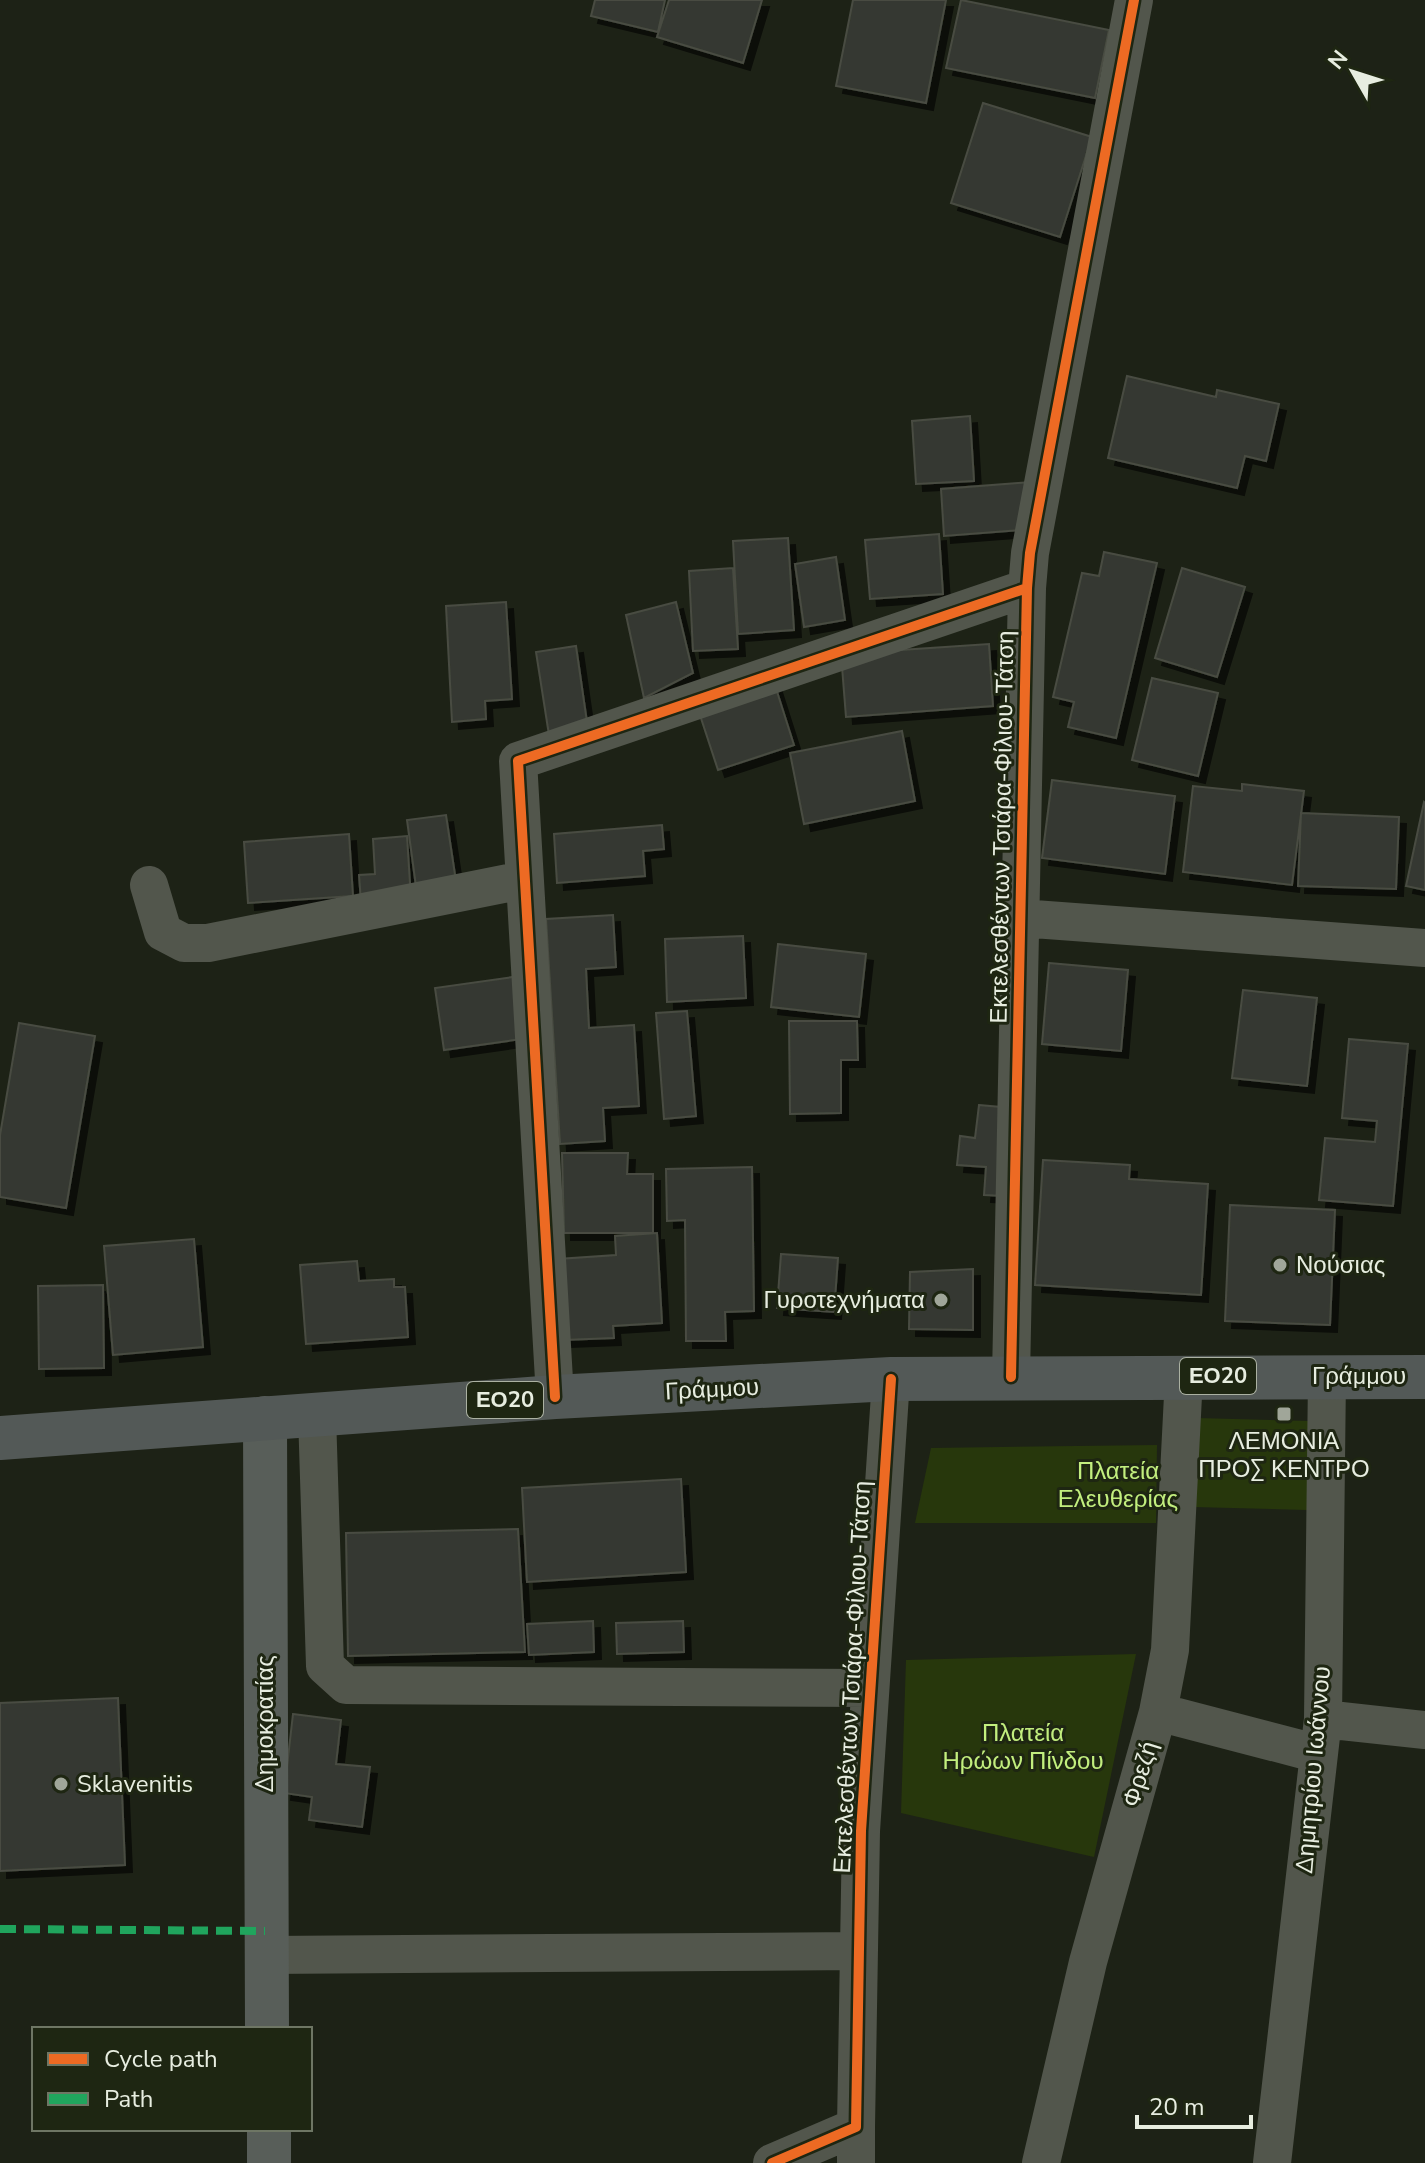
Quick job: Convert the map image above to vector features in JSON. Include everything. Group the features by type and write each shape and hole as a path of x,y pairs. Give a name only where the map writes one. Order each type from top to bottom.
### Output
{"main road":[{"name":"Γράμμου","path":"0,1438 555,1397 891,1379 1425,1377"}],"street":[{"name":"Εκτελεσθέντων Τσιάρα-Φίλιου-Τάτση","path":"1011,1377 1030,553 1134,0"},
{"path":"555,1397 518,761 1027,588"},
{"path":"149,885 163,932 184,943 208,943 523,880"},
{"path":"1020,918 1425,948"},
{"name":"Φρεζή","path":"1041,2163 1108,1882 1158,1712 1170,1650 1184,1376"},
{"name":"Δημητρίου Ιωάννου","path":"1272,2163 1321,1736 1327,1376"},
{"name":"Εκτελεσθέντων Τσιάρα-Φίλιου-Τάτση","path":"772,2163 856,2145 859,1951 869,1688 891,1379"},
{"path":"317,1415 325,1666 346,1685 869,1688"},
{"name":"Δημοκρατίας","path":"265,1418 267,2027"},
{"path":"1158,1712 1321,1736 1425,1730"},
{"path":"266,1955 859,1951"},
{"path":"269,2131 269,2163"}],"green space":[{"path":"1196,1418 1310,1421 1307,1510 1193,1507"},
{"name":"Πλατεία Ελευθερίας","path":"1157,1445 1156,1523 915,1523 931,1448"},
{"name":"Πλατεία Ηρώων Πίνδου","path":"1136,1654 1094,1857 901,1813 906,1660"}],"building":[{"path":"595,0 665,0 658,32 591,16"},
{"path":"669,0 762,0 743,63 657,37"},
{"path":"853,0 946,0 926,103 836,86"},
{"path":"961,0 1109,30 1095,98 946,68"},
{"path":"983,103 1092,137 1060,237 951,203"},
{"path":"1127,376 1216,397 1217,390 1279,404 1266,461 1245,456 1237,488 1108,458"},
{"path":"970,416 974,481 916,484 912,421"},
{"path":"1031,482 1034,529 944,536 941,489"},
{"path":"939,534 943,594 870,599 865,540"},
{"path":"788,538 794,630 738,634 733,541"},
{"path":"1104,552 1157,563 1116,738 1068,727 1074,702 1053,697 1082,573 1099,576"},
{"path":"836,557 845,620 804,627 795,564"},
{"path":"733,568 738,649 693,651 689,571"},
{"path":"1182,568 1245,587 1217,677 1155,658"},
{"path":"506,602 512,699 485,701 486,719 452,722 446,606"},
{"path":"676,602 693,673 644,698 626,615"},
{"path":"989,644 993,706 846,717 841,654"},
{"path":"576,646 588,729 549,735 536,652"},
{"path":"1152,678 1218,693 1198,776 1132,760"},
{"path":"773,679 794,745 718,770 696,703"},
{"path":"902,731 915,801 804,824 790,753"},
{"path":"1052,780 1175,796 1165,874 1042,858"},
{"path":"1242,784 1304,791 1292,885 1183,872 1193,786 1242,791"},
{"path":"1425,803 1425,890 1406,886"},
{"path":"1301,813 1399,817 1396,889 1298,886"},
{"path":"446,815 457,888 417,894 407,820"},
{"path":"662,825 664,849 643,851 645,876 557,883 554,834"},
{"path":"349,834 353,896 248,903 244,842"},
{"path":"407,836 411,899 361,902 359,875 375,874 373,839"},
{"path":"613,915 616,967 586,969 589,1028 634,1025 639,1106 603,1108 605,1141 560,1144 546,919"},
{"path":"743,936 746,998 667,1002 665,939"},
{"path":"778,944 866,954 859,1017 771,1007"},
{"path":"1049,963 1128,970 1121,1051 1042,1044"},
{"path":"520,976 529,1038 444,1050 435,988"},
{"path":"1243,990 1317,998 1307,1086 1232,1078"},
{"path":"687,1011 696,1116 664,1119 656,1013"},
{"path":"789,1021 857,1021 858,1060 841,1060 841,1113 790,1114"},
{"path":"19,1023 95,1036 66,1208 0,1197 0,1135"},
{"path":"1349,1039 1408,1044 1393,1206 1319,1200 1325,1138 1375,1142 1377,1121 1342,1118"},
{"path":"979,1105 1012,1108 1004,1196 984,1195 986,1167 957,1165 960,1136 975,1138"},
{"path":"562,1153 628,1153 627,1174 653,1174 653,1233 564,1233"},
{"path":"1043,1160 1130,1165 1129,1179 1208,1184 1201,1295 1035,1285"},
{"path":"752,1167 754,1311 725,1312 726,1341 686,1341 685,1220 667,1221 666,1169"},
{"name":"Νούσιας","path":"1230,1205 1335,1210 1330,1325 1225,1321"},
{"path":"657,1233 662,1323 613,1326 614,1338 564,1340 558,1259 616,1255 615,1236"},
{"path":"194,1239 203,1347 113,1355 104,1246"},
{"path":"781,1254 838,1258 834,1312 777,1308"},
{"path":"357,1261 359,1281 394,1279 394,1287 405,1287 408,1337 306,1344 300,1265"},
{"name":"Γυροτεχνήματα","path":"973,1269 973,1330 909,1329 910,1272"},
{"path":"103,1285 104,1368 39,1369 38,1286"},
{"path":"681,1479 686,1572 527,1582 522,1488"},
{"path":"518,1529 525,1652 348,1656 346,1533"},
{"path":"593,1621 594,1652 529,1655 527,1624"},
{"path":"683,1621 684,1652 617,1654 616,1623"},
{"name":"Sklavenitis","path":"118,1698 125,1865 0,1871 0,1703"},
{"path":"293,1714 341,1720 336,1764 370,1767 362,1827 309,1820 312,1797 284,1793"}],"marked path":[{"path":"0,1929 265,1931"}],"cycle path":[{"path":"1011,1377 1030,553 1134,0"},
{"path":"555,1397 518,761 1027,588"},
{"path":"772,2163 856,2127 861,1831 891,1379"}],"place":[{"name":"Νούσιας","path":"1280,1265"},
{"name":"Γυροτεχνήματα","path":"941,1300"},
{"name":"ΛΕΜΟΝΙΑ ΠΡΟΣ ΚΕΝΤΡΟ","path":"1284,1414"},
{"name":"Sklavenitis","path":"61,1784"}]}
